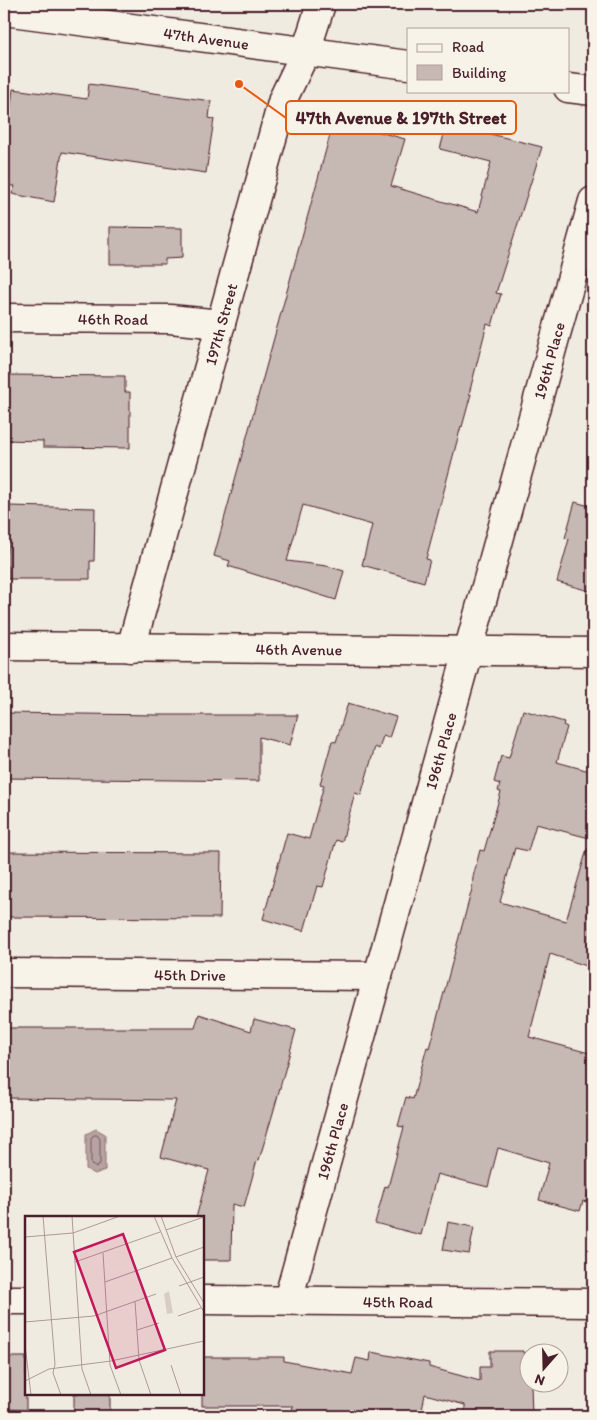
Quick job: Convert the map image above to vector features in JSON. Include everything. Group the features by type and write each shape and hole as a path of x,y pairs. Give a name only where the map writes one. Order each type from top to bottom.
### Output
{"street":[{"name":"197th Street","path":"131,648 283,99 306,51 321,4"},
{"name":"47th Avenue","path":"4,11 407,65"},
{"path":"570,88 593,91"},
{"name":"196th Place","path":"288,1300 593,201"},
{"name":"46th Road","path":"4,318 170,319 221,324"},
{"name":"46th Avenue","path":"4,646 593,652"},
{"name":"45th Drive","path":"4,973 378,976"},
{"path":"4,1300 25,1300"},
{"name":"45th Road","path":"204,1300 593,1303"}],"water":[{"path":"96,1129 105,1134 105,1170 95,1174 86,1169 86,1134"}],"building":[{"path":"89,84 211,101 209,118 214,119 206,173 62,152 54,202 12,194 15,186 4,185 4,127 8,128 13,89 87,99"},
{"path":"447,123 542,147 496,293 501,294 492,326 487,324 469,394 471,394 426,559 430,560 424,582 362,565 372,525 303,505 287,561 327,566 344,571 336,600 228,566 230,561 214,556 333,124 350,129 351,124 405,139 391,186 478,212 491,162 440,149"},
{"path":"110,227 182,228 182,258 165,259 165,264 110,264"},
{"path":"4,375 125,376 125,392 130,392 130,448 43,447 43,441 4,440"},
{"path":"575,502 593,507 593,592 557,582 569,539 565,538"},
{"path":"8,506 95,508 94,561 90,561 90,579 8,579"},
{"path":"348,703 396,717 389,738 383,736 379,749 375,747 361,795 355,793 342,842 336,840 323,887 317,886 304,931 263,919 287,833 309,839 324,785 320,784 332,741 336,742"},
{"path":"523,710 564,722 563,725 567,727 557,762 593,772 593,839 536,824 528,851 515,848 500,902 566,921 587,849 593,850 593,968 550,954 529,1037 593,1054 593,1176 586,1202 583,1201 580,1211 539,1200 549,1163 498,1148 488,1187 437,1174 421,1235 375,1223 385,1186 388,1187 404,1127 398,1126 406,1097 413,1099 427,1047 429,1048 472,889 480,850 484,851 501,792 498,791 500,784 494,782 501,756 509,758"},
{"path":"4,713 298,715 290,745 259,737 259,781 4,778"},
{"path":"4,852 221,853 220,918 4,917"},
{"path":"199,1014 251,1031 254,1019 296,1030 244,1207 232,1204 231,1260 204,1260 204,1216 197,1216 209,1170 161,1157 176,1100 4,1098 4,1028 195,1028"},
{"path":"448,1222 474,1227 469,1254 443,1250"},
{"path":"490,1351 520,1351 520,1392 531,1392 532,1416 465,1416 465,1405 425,1394 421,1416 291,1416 293,1406 202,1406 202,1395 204,1395 204,1357 284,1357 284,1361 352,1374 356,1358 370,1361 371,1352 429,1363 429,1367 480,1381 480,1367 490,1367"},
{"path":"4,1357 25,1357 26,1410 5,1409"},
{"path":"74,1395 110,1395 110,1416 74,1416"}],"place":[{"name":"47th Avenue & 197th Street","path":"239,84"}]}
